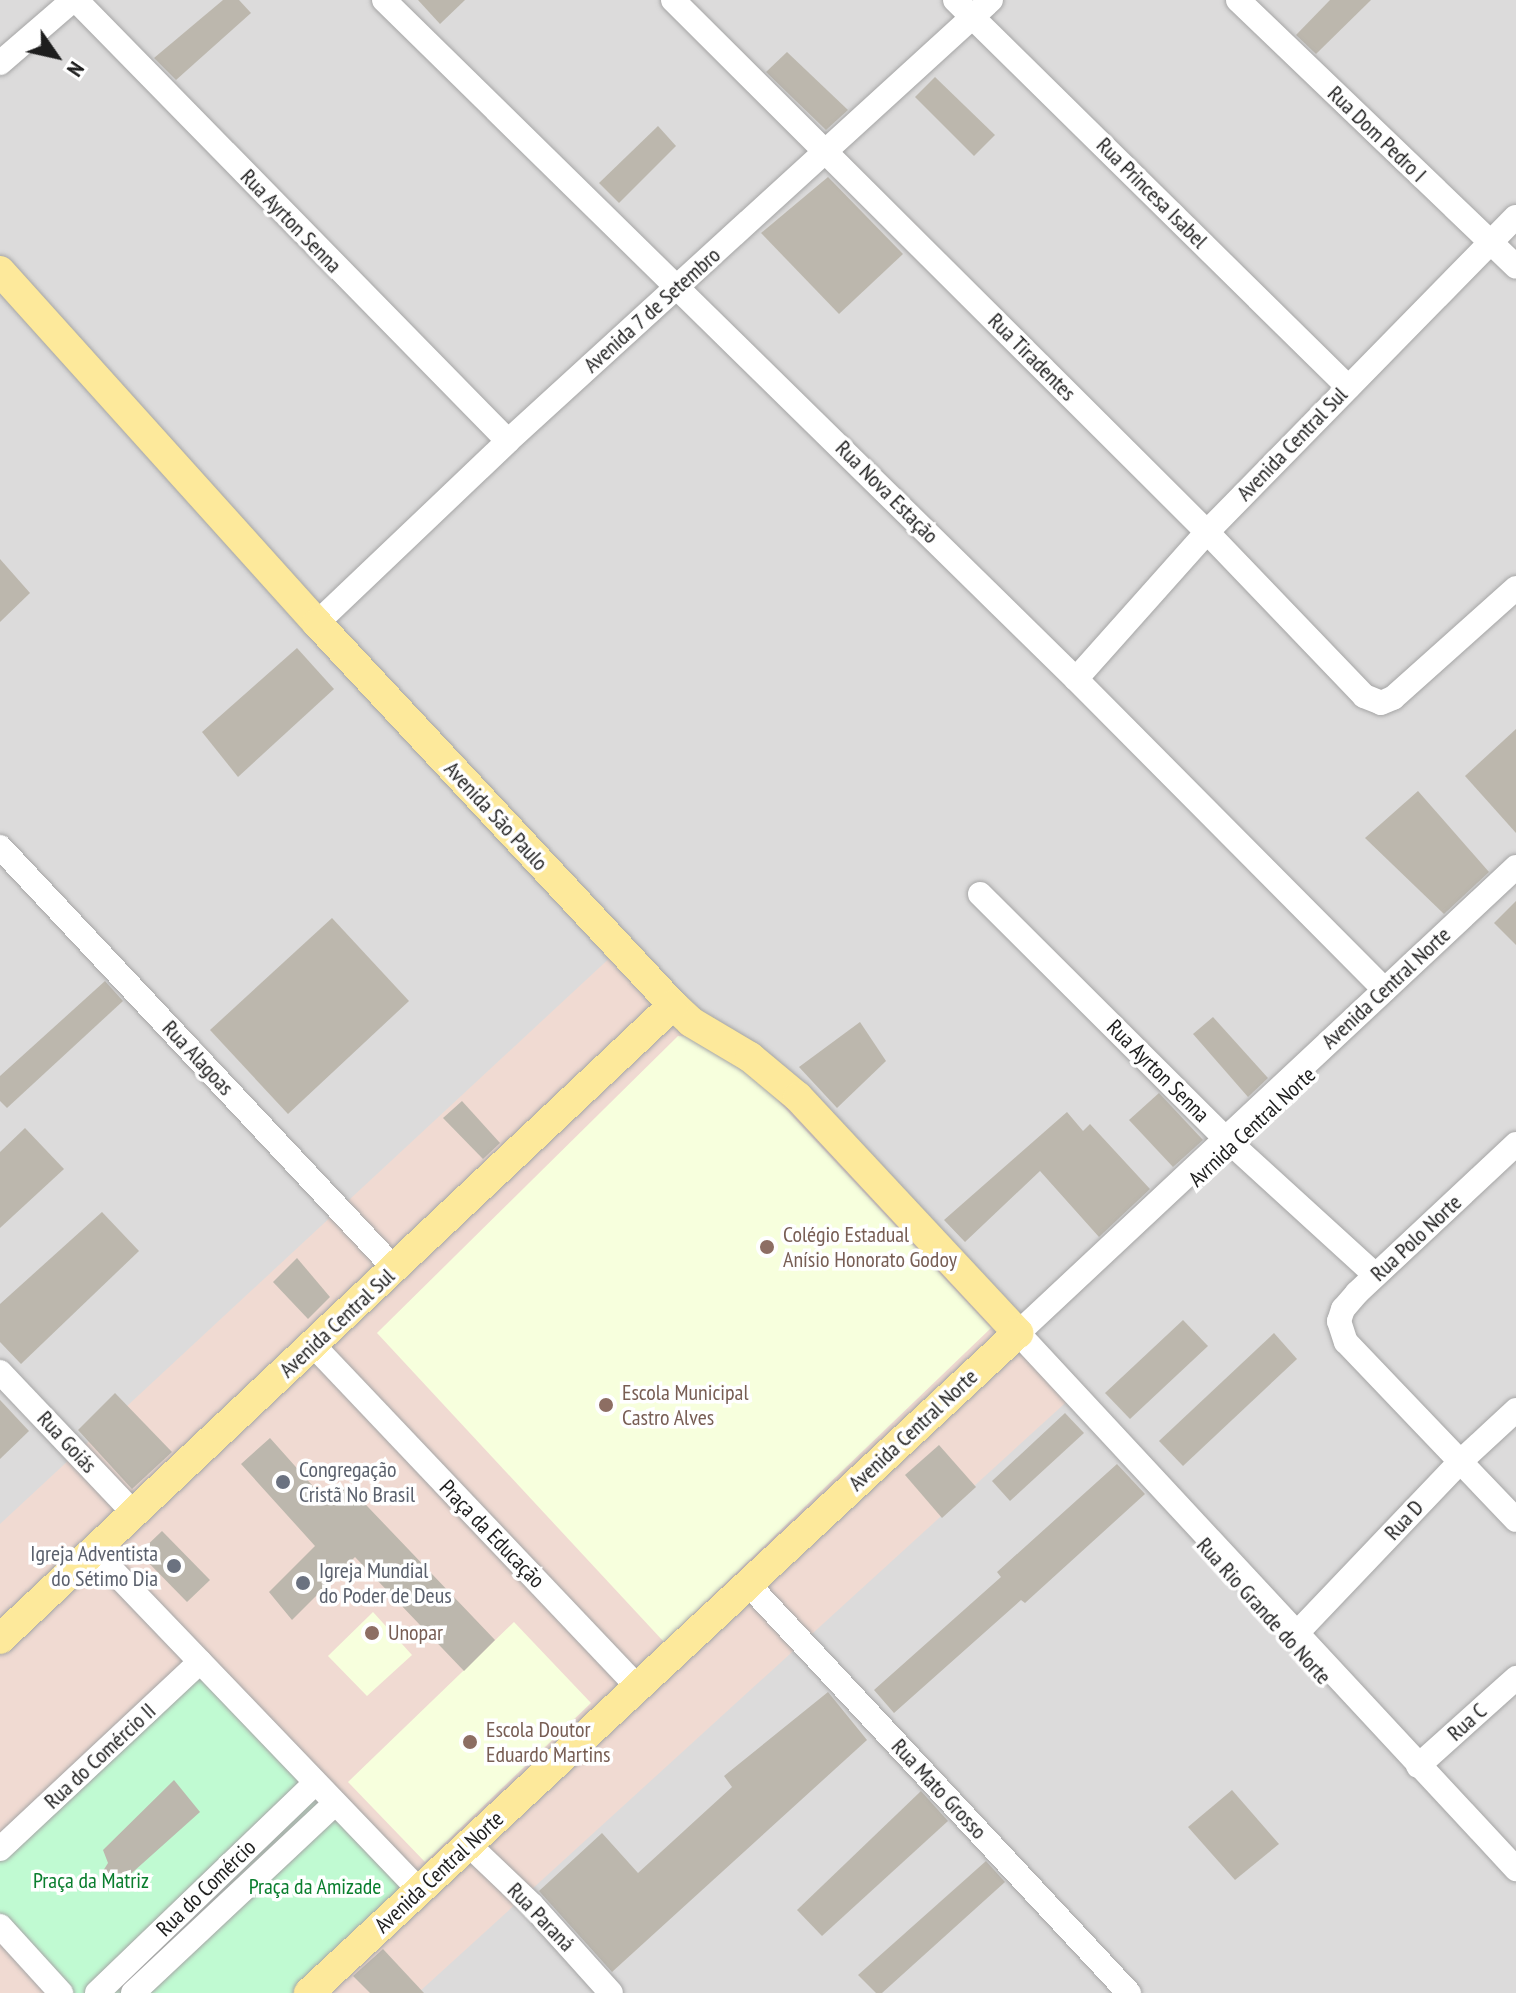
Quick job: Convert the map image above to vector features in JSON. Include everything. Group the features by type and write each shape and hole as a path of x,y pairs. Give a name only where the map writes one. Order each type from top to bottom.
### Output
{"main road":[{"name":"Avenida São Paulo","path":"0,271 317,623 673,1005 691,1022 750,1057 798,1097 1018,1336"},
{"name":"Avenida Central Sul","path":"0,1639 673,1005"},
{"name":"Avenida Central Norte","path":"309,1993 1018,1336"}],"street":[{"path":"0,63 75,0"},
{"name":"Rua Ayrton Senna","path":"75,0 508,441"},
{"name":"Rua Nova Estação","path":"384,0 1076,679 1385,990"},
{"name":"Rua Tiradentes","path":"673,0 1207,532 1364,696 1381,703 1393,698 1516,588"},
{"name":"Avenida 7 de Setembro","path":"317,623 508,441 824,151 964,8 991,0"},
{"name":"Rua Dom Pedro I","path":"1238,0 1516,267"},
{"name":"Rua Princesa Isabel","path":"964,8 1348,387"},
{"name":"Avenida Central Sul","path":"1076,679 1207,532 1516,217"},
{"name":"Rua Alagoas","path":"0,847 395,1269"},
{"name":"Avenida Central Norte","path":"1018,1336 1516,867"},
{"name":"Avrnida Central Norte","path":"1228,1141 1516,881"},
{"name":"Rua Ayrton Senna","path":"980,894 1228,1141 1375,1275"},
{"name":"Rua Polo Norte","path":"1461,1461 1346,1342 1339,1328 1343,1309 1375,1275 1516,1144"},
{"name":"Rua Rio Grande do Norte","path":"1018,1336 1516,1869"},
{"name":"Rua Rio Grande do Norte","path":"1018,1336 1516,1884"},
{"name":"Praça da Educação","path":"313,1345 637,1687"},
{"name":"Rua Goiás","path":"0,1372 134,1513"},
{"name":"Rua D","path":"1296,1634 1461,1461 1516,1410"},
{"path":"1461,1461 1516,1520"},
{"path":"94,1551 419,1890"},
{"name":"Rua Mato Grosso","path":"748,1584 1129,1993"},
{"name":"Rua do Comércio II","path":"0,1849 200,1662"},
{"name":"Rua C","path":"1418,1766 1516,1678"},
{"name":"Rua do Comércio","path":"102,1991 315,1783"},
{"name":"Rua do Comércio","path":"133,1993 335,1803"},
{"name":"Rua Paraná","path":"468,1844 532,1905 611,1993"},
{"path":"0,1926 61,1993"}],"shaded area":[{"path":"0,0 1516,0 1516,1993 0,1993"},
{"path":"614,954 798,1097 1074,1395 418,1993 0,1993 0,1524"},
{"path":"678,1036 710,1038 735,1055 991,1328 664,1642 377,1333"},
{"name":"Unopar","path":"373,1612 412,1655 367,1696 328,1656"},
{"name":"Escola Doutor Eduardo Martins","path":"514,1622 591,1703 425,1862 348,1782"}],"green space":[{"name":"Praça da Matriz","path":"200,1662 420,1889 308,1993 61,1993 0,1927 0,1849"}],"building":[{"path":"223,0 239,0 251,13 176,80 154,58"},
{"path":"418,0 465,0 440,24"},
{"path":"1330,0 1371,0 1316,54 1296,35"},
{"path":"787,52 848,110 826,130 766,72"},
{"path":"935,77 995,135 974,156 915,97"},
{"path":"658,126 676,146 619,203 599,183"},
{"path":"828,177 903,254 839,314 761,233"},
{"path":"0,559 30,593 0,622"},
{"path":"297,648 334,689 238,777 202,732"},
{"path":"1516,729 1516,833 1465,776"},
{"path":"1418,791 1489,872 1444,914 1365,838"},
{"path":"1516,901 1516,945 1494,923"},
{"path":"332,918 409,1001 288,1114 210,1030"},
{"path":"105,981 123,1001 7,1108 0,1101 0,1076"},
{"path":"1213,1017 1268,1078 1248,1097 1193,1034"},
{"path":"860,1022 886,1061 837,1108 799,1067"},
{"path":"1159,1093 1203,1140 1173,1167 1129,1120"},
{"path":"462,1101 500,1143 483,1159 443,1118"},
{"path":"1067,1112 1083,1131 1090,1124 1150,1189 1099,1237 1040,1171 965,1242 944,1220"},
{"path":"25,1128 64,1169 0,1228 0,1152"},
{"path":"102,1212 139,1251 21,1364 0,1342 0,1304"},
{"path":"297,1258 330,1297 308,1319 273,1282"},
{"path":"1183,1320 1208,1346 1130,1419 1105,1393"},
{"path":"1274,1333 1297,1359 1183,1466 1159,1441"},
{"path":"115,1393 172,1452 132,1489 78,1430"},
{"path":"0,1400 29,1431 0,1459"},
{"path":"1065,1413 1084,1433 1010,1501 992,1481"},
{"path":"270,1438 328,1503 347,1485 495,1640 464,1671 355,1557 292,1620 269,1592 315,1546 241,1464"},
{"path":"939,1445 976,1487 942,1518 905,1475"},
{"path":"1117,1464 1145,1494 1025,1603 1021,1600 894,1713 874,1690 1001,1577 997,1572"},
{"name":"Igreja Adventista do Sétimo Dia","path":"162,1531 210,1580 187,1602 139,1553"},
{"path":"828,1692 867,1740 612,1972 539,1891 602,1833 638,1873 732,1787 724,1776"},
{"path":"174,1780 200,1812 124,1880 106,1884 103,1871 108,1863 103,1850"},
{"path":"1232,1790 1279,1844 1235,1880 1188,1827"},
{"path":"921,1791 948,1821 822,1936 797,1910"},
{"path":"986,1861 1005,1882 882,1993 876,1993 858,1975"},
{"path":"383,1949 424,1993 370,1993 353,1976"}],"place":[{"name":"Colégio Estadual Anísio Honorato Godoy","path":"767,1247"},
{"name":"Escola Municipal Castro Alves","path":"606,1405"},
{"name":"Congregação Cristã No Brasil","path":"283,1482"},
{"name":"Igreja Adventista do Sétimo Dia","path":"174,1566"},
{"name":"Igreja Mundial do Poder de Deus","path":"303,1583"},
{"name":"Unopar","path":"372,1633"},
{"name":"Escola Doutor Eduardo Martins","path":"470,1742"}],"park label":[{"name":"Praça da Amizade","path":"315,1887"}]}
